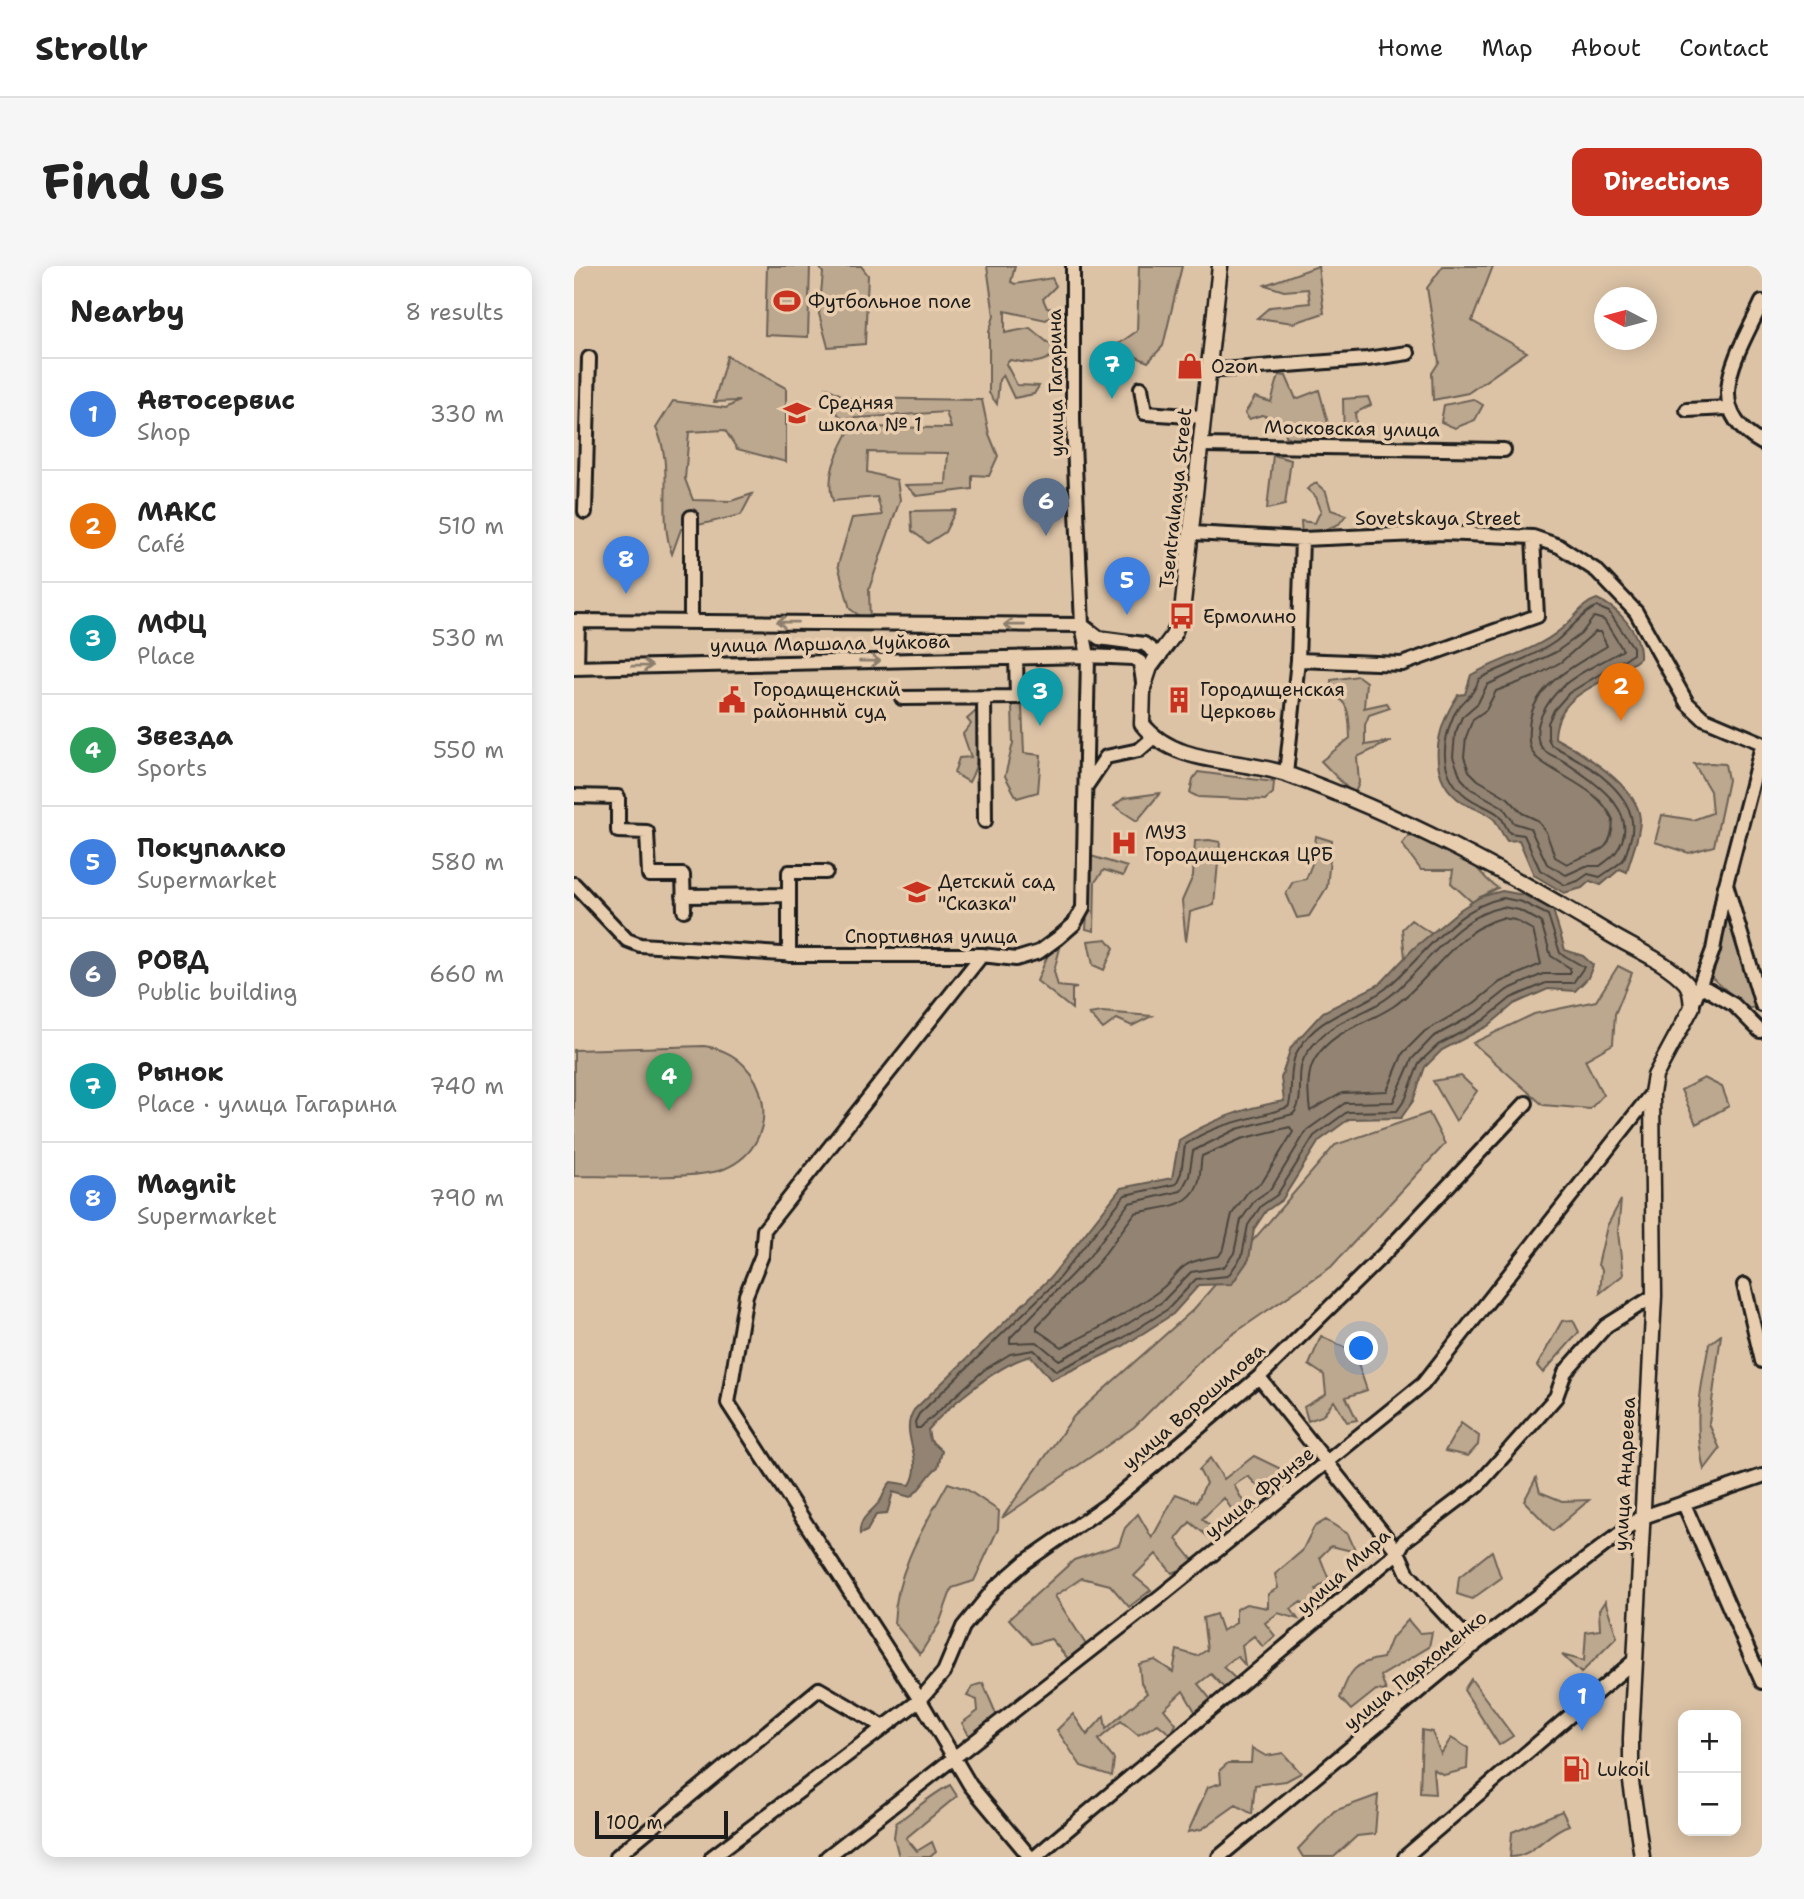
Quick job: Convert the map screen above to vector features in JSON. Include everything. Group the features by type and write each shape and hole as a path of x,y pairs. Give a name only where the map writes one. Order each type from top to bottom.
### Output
{"main road":[{"name":"Tsentralnaya Street","path":"1159,741 1142,724 1143,688 1150,667 1174,636 1182,612 1220,266"},
{"path":"1159,741 1182,752 1286,774 1395,818 1484,862 1581,917 1686,983 1692,1007"},
{"name":"улица Андреева","path":"1642,1857 1631,1782 1640,1518 1654,1296 1652,1093 1654,1076 1692,1007"}],"street":[{"name":"улица Гагарина","path":"1073,266 1073,420 1082,625 1088,656"},
{"path":"1762,302 1726,387 1728,408 1740,426 1762,443"},
{"path":"1207,371 1367,359 1408,353"},
{"path":"584,512 580,497 589,358"},
{"path":"1141,388 1145,413 1203,417"},
{"path":"1687,410 1728,408"},
{"name":"Московская улица","path":"1200,445 1504,450"},
{"path":"691,517 691,621"},
{"name":"Sovetskaya Street","path":"1192,533 1302,539 1443,533 1533,537 1577,555 1614,587 1651,635 1687,703 1703,718 1762,745"},
{"path":"1298,660 1402,664 1537,616 1533,537"},
{"path":"1286,774 1298,660 1302,539"},
{"name":"улица Маршала Чуйкова","path":"576,621 1082,625"},
{"path":"576,621 576,668"},
{"path":"1082,625 1099,639 1154,645 1174,636"},
{"path":"1144,644 1160,656"},
{"name":"улица Маршала Чуйкова","path":"576,668 1088,656 1133,658 1140,662"},
{"name":"Спортивная улица","path":"574,884 627,940 640,945 789,955 982,955 1016,958 1039,952 1074,924 1083,908 1088,656"},
{"path":"1143,688 1140,662 1160,656"},
{"path":"902,698 1017,697 1016,658"},
{"path":"984,698 985,821"},
{"path":"1086,788 1106,757 1139,750 1159,741"},
{"path":"1692,1007 1713,950 1726,884 1762,745"},
{"path":"574,796 618,797 618,831 647,832 649,875 683,875 684,910"},
{"path":"789,955 789,872 826,872"},
{"path":"1726,884 1762,1005"},
{"path":"683,896 789,895"},
{"path":"982,955 764,1230 762,1255 746,1295 728,1403 920,1700 970,1785 1033,1857"},
{"path":"1700,985 1734,1005 1761,1034"},
{"path":"1761,1034 1762,1011"},
{"name":"улица Фрунзе","path":"827,1857 1163,1595 1423,1384 1652,1093"},
{"name":"улица Ворошилова","path":"712,1857 920,1700 944,1672 963,1627 994,1589 1033,1556 1107,1505 1259,1377 1383,1255 1526,1103"},
{"path":"1744,1285 1762,1361"},
{"name":"улица Мира","path":"1033,1857 1398,1552 1404,1541 1478,1485 1556,1397 1565,1372 1605,1326 1654,1296"},
{"path":"1259,1377 1398,1552 1408,1574 1474,1646"},
{"name":"улица Пархоменко","path":"1219,1857 1474,1646 1640,1518 1762,1476"},
{"path":"1684,1504 1762,1682"},
{"path":"1405,1857 1634,1660"},
{"path":"616,1857 820,1689 884,1727"}],"shaded area":[{"name":"Футбольное поле","path":"767,266 810,266 808,337 765,335"},
{"path":"819,266 861,266 868,275 865,344 828,347 819,314 823,273"},
{"path":"987,266 1015,266 1011,282 1015,284 1052,278 1056,286 1043,299 1047,308 1060,309 1046,320 1005,311 1005,333 1030,328 1058,351 1047,359 1036,362 1010,360 1006,364 1017,385 1039,386 1034,394 1014,398 1003,375 999,380 997,404 989,393 989,332 994,316"},
{"path":"1139,266 1182,266 1163,346 1148,362 1114,347 1137,331"},
{"path":"1318,266 1324,313 1294,323 1257,318 1270,307 1310,303 1308,289 1284,291 1265,285"},
{"path":"1443,266 1493,266 1472,321 1527,352 1468,393 1433,400 1432,373 1439,362 1427,288"},
{"path":"727,356 786,388 786,462 737,449 725,430 689,432 685,479 693,500 731,501 752,494 741,515 681,529 672,554 666,522 664,458 656,428 673,401 726,408 739,401 714,402"},
{"path":"1279,375 1286,376 1296,399 1319,390 1328,423 1314,437 1293,439 1286,436 1284,422 1262,415 1249,419 1245,413 1255,397 1271,402"},
{"path":"827,388 847,398 982,400 989,434 998,456 989,476 972,475 972,489 917,496 905,485 946,484 948,453 868,452 867,472 897,480 900,500 869,589 870,623 850,609 838,565 852,518 882,515 877,497 833,501 830,482 838,454 851,427 951,428 946,412 842,419 833,408"},
{"path":"1368,397 1371,405 1355,413 1358,436 1344,441 1343,399"},
{"path":"1473,399 1483,405 1475,420 1455,428 1441,422 1444,405"},
{"path":"1273,455 1291,460 1285,505 1267,509"},
{"path":"1316,483 1326,492 1331,510 1346,515 1339,524 1302,539 1301,521 1315,523 1321,510 1316,497 1307,489"},
{"path":"956,510 945,532 928,543 912,531 911,511"},
{"path":"1358,676 1366,682 1364,708 1387,703 1390,708 1369,715 1365,725 1365,745 1391,741 1357,757 1359,783 1354,795 1321,761 1350,738 1348,712 1342,701 1331,693 1331,680"},
{"path":"1012,704 1022,706 1024,753 1041,755 1038,792 1017,798 1005,776 1013,743"},
{"path":"976,711 980,747 969,782 954,773 959,758 971,757 963,734 971,724 967,719"},
{"path":"1694,764 1725,764 1728,780 1714,846 1689,853 1655,842 1662,815 1693,820 1712,813 1710,791"},
{"path":"1198,772 1274,782 1273,793 1265,800 1198,797 1190,793 1193,779"},
{"path":"1160,793 1137,821 1114,806 1124,798"},
{"path":"1409,835 1467,859 1498,888 1472,902 1451,883 1453,870 1421,870 1402,844"},
{"path":"1316,836 1332,841 1327,887 1309,916 1297,918 1286,893 1293,882 1306,879 1313,861"},
{"path":"1195,841 1220,842 1214,905 1190,912 1186,942 1182,901 1193,876"},
{"path":"1091,856 1127,867 1123,876 1104,870 1095,882 1094,931 1086,929"},
{"path":"1728,910 1757,1006 1748,1009 1712,978"},
{"path":"1411,920 1432,934 1405,958 1402,929"},
{"path":"1107,939 1114,948 1104,970 1093,965 1088,941"},
{"path":"1060,948 1054,971 1058,986 1077,988 1072,989 1072,1009 1037,981 1049,952"},
{"path":"1618,966 1632,973 1615,1014 1613,1044 1585,1060 1603,1095 1590,1109 1543,1105 1473,1043 1534,1014 1596,1001"},
{"path":"1102,1012 1152,1016 1132,1026 1117,1019 1103,1029 1089,1014"},
{"path":"704,1046 726,1053 744,1065 756,1082 762,1101 763,1121 757,1140 744,1157 724,1169 694,1175 574,1176 574,1050"},
{"path":"1461,1076 1477,1091 1456,1121 1433,1081"},
{"path":"1704,1078 1722,1087 1729,1106 1696,1124 1681,1090"},
{"path":"1429,1113 1445,1144 1331,1267 1214,1347 1134,1427 1002,1518 1074,1416 1194,1309 1335,1145"},
{"path":"1621,1200 1618,1232 1623,1275 1600,1293 1602,1270 1598,1265 1607,1226"},
{"path":"1573,1320 1579,1332 1543,1373 1537,1366 1562,1321"},
{"path":"1721,1335 1709,1424 1720,1449 1704,1470 1698,1422 1701,1392 1709,1344"},
{"path":"1321,1336 1354,1352 1367,1390 1346,1397 1357,1420 1347,1422 1334,1401 1322,1416 1308,1421 1304,1407 1326,1394 1324,1375 1309,1365"},
{"path":"1461,1423 1479,1436 1478,1445 1468,1456 1445,1451"},
{"path":"1254,1456 1289,1473 1304,1464 1299,1473 1265,1494 1248,1476 1234,1485 1249,1512 1239,1520 1224,1498 1202,1519 1225,1539 1217,1544 1190,1522 1176,1539 1196,1564 1172,1573 1156,1554 1134,1576 1151,1590 1129,1607 1110,1585 1082,1578 1055,1596 1090,1651 1071,1662 1051,1639 1032,1644 1009,1619 1074,1560 1119,1545 1125,1528 1138,1514 1152,1538 1176,1494 1197,1502 1206,1483 1199,1470 1210,1458 1224,1479"},
{"path":"1536,1478 1540,1492 1562,1501 1589,1500 1553,1531 1524,1501"},
{"path":"948,1483 966,1489 999,1511 998,1529 974,1581 952,1588 939,1624 920,1654 894,1623 896,1604 912,1550"},
{"path":"1326,1520 1348,1534 1356,1552 1331,1546 1320,1557 1329,1580 1316,1589 1320,1605 1315,1610 1301,1602 1291,1609 1298,1619 1278,1613 1265,1623 1275,1636 1263,1647 1254,1636 1242,1645 1245,1665 1237,1656 1223,1667 1238,1681 1226,1690 1211,1674 1198,1684 1213,1702 1196,1713 1183,1691 1164,1709 1176,1724 1171,1735 1158,1724 1138,1735 1121,1721 1098,1740 1114,1759 1112,1776 1081,1766 1057,1730 1073,1714 1087,1735 1104,1716 1106,1729 1147,1693 1141,1683 1139,1664 1155,1660 1173,1672 1177,1650 1197,1656 1207,1650 1203,1618 1216,1614 1222,1631 1236,1623 1236,1609 1246,1604 1268,1608 1268,1594 1278,1588 1275,1574 1302,1551 1314,1527"},
{"path":"1492,1551 1501,1578 1472,1599 1457,1594 1459,1577"},
{"path":"1605,1601 1617,1637 1581,1673 1562,1655 1584,1661 1586,1632 1600,1630 1599,1610"},
{"path":"1408,1620 1419,1633 1432,1632 1429,1647 1381,1676 1386,1691 1376,1690 1351,1710 1340,1698 1350,1675 1359,1665 1383,1658 1390,1640"},
{"path":"1471,1679 1513,1736 1499,1745 1464,1690"},
{"path":"983,1683 997,1716 971,1739 962,1723 978,1711 977,1700 967,1696 973,1686"},
{"path":"1422,1730 1432,1732 1441,1754 1451,1738 1468,1748 1467,1769 1444,1775 1433,1769 1435,1794 1420,1793"},
{"path":"1252,1748 1266,1756 1283,1753 1301,1773 1286,1781 1255,1785 1252,1814 1236,1805 1202,1829 1188,1832 1208,1787 1221,1783 1220,1770 1228,1763 1251,1763"},
{"path":"950,1785 957,1796 906,1838 917,1851 932,1842 936,1852 930,1857 899,1857 894,1837 896,1823"},
{"path":"1378,1795 1375,1834 1357,1836 1334,1857 1303,1857 1298,1849 1334,1811"},
{"path":"1562,1811 1569,1825 1526,1853 1510,1857 1512,1832"}],"water":[{"path":"1597,599 1613,608 1627,622 1637,640 1640,658 1574,698 1564,708 1555,738 1593,761 1630,794 1637,807 1640,826 1627,872 1620,869 1601,885 1590,881 1582,888 1564,893 1534,875 1519,840 1507,841 1494,819 1463,803 1451,792 1438,766 1438,752 1444,722 1450,708 1458,695 1465,694 1471,675 1546,640 1584,606"},
{"path":"1502,891 1524,895 1553,910 1565,950 1583,956 1593,965 1588,978 1575,991 1548,989 1514,1004 1488,1026 1442,1050 1425,1067 1413,1101 1401,1118 1349,1119 1319,1141 1282,1200 1266,1211 1254,1229 1249,1259 1232,1284 1199,1285 1173,1314 1123,1346 1051,1380 1031,1356 1005,1367 976,1386 928,1430 930,1440 942,1451 938,1467 910,1497 893,1492 887,1514 876,1515 867,1531 860,1534 863,1519 880,1501 891,1482 910,1485 915,1465 909,1428 914,1410 1050,1278 1121,1188 1172,1178 1179,1140 1204,1126 1230,1115 1284,1101 1281,1078 1291,1047 1323,1012 1380,984 1414,948 1461,909 1480,897"}],"place":[{"name":"Футбольное поле","path":"787,301"},
{"name":"Ozon","path":"1190,366"},
{"name":"Рынок","path":"1112,399"},
{"name":"Средняя школа № 1","path":"797,413"},
{"name":"РОВД","path":"1046,536"},
{"name":"Magnit","path":"626,594"},
{"name":"Покупалко","path":"1127,615"},
{"name":"Ермолино","path":"1182,616"},
{"name":"Городищенский районный суд","path":"732,700"},
{"name":"Городищенская Церковь","path":"1179,700"},
{"name":"МАКС","path":"1621,721"},
{"name":"МФЦ","path":"1040,726"},
{"name":"МУЗ Городищенская ЦРБ","path":"1124,843"},
{"name":"Детский сад \"Сказка\"","path":"917,892"},
{"name":"Звезда","path":"669,1111"},
{"name":"Автосервис","path":"1582,1731"},
{"name":"Lukoil","path":"1576,1769"}]}
